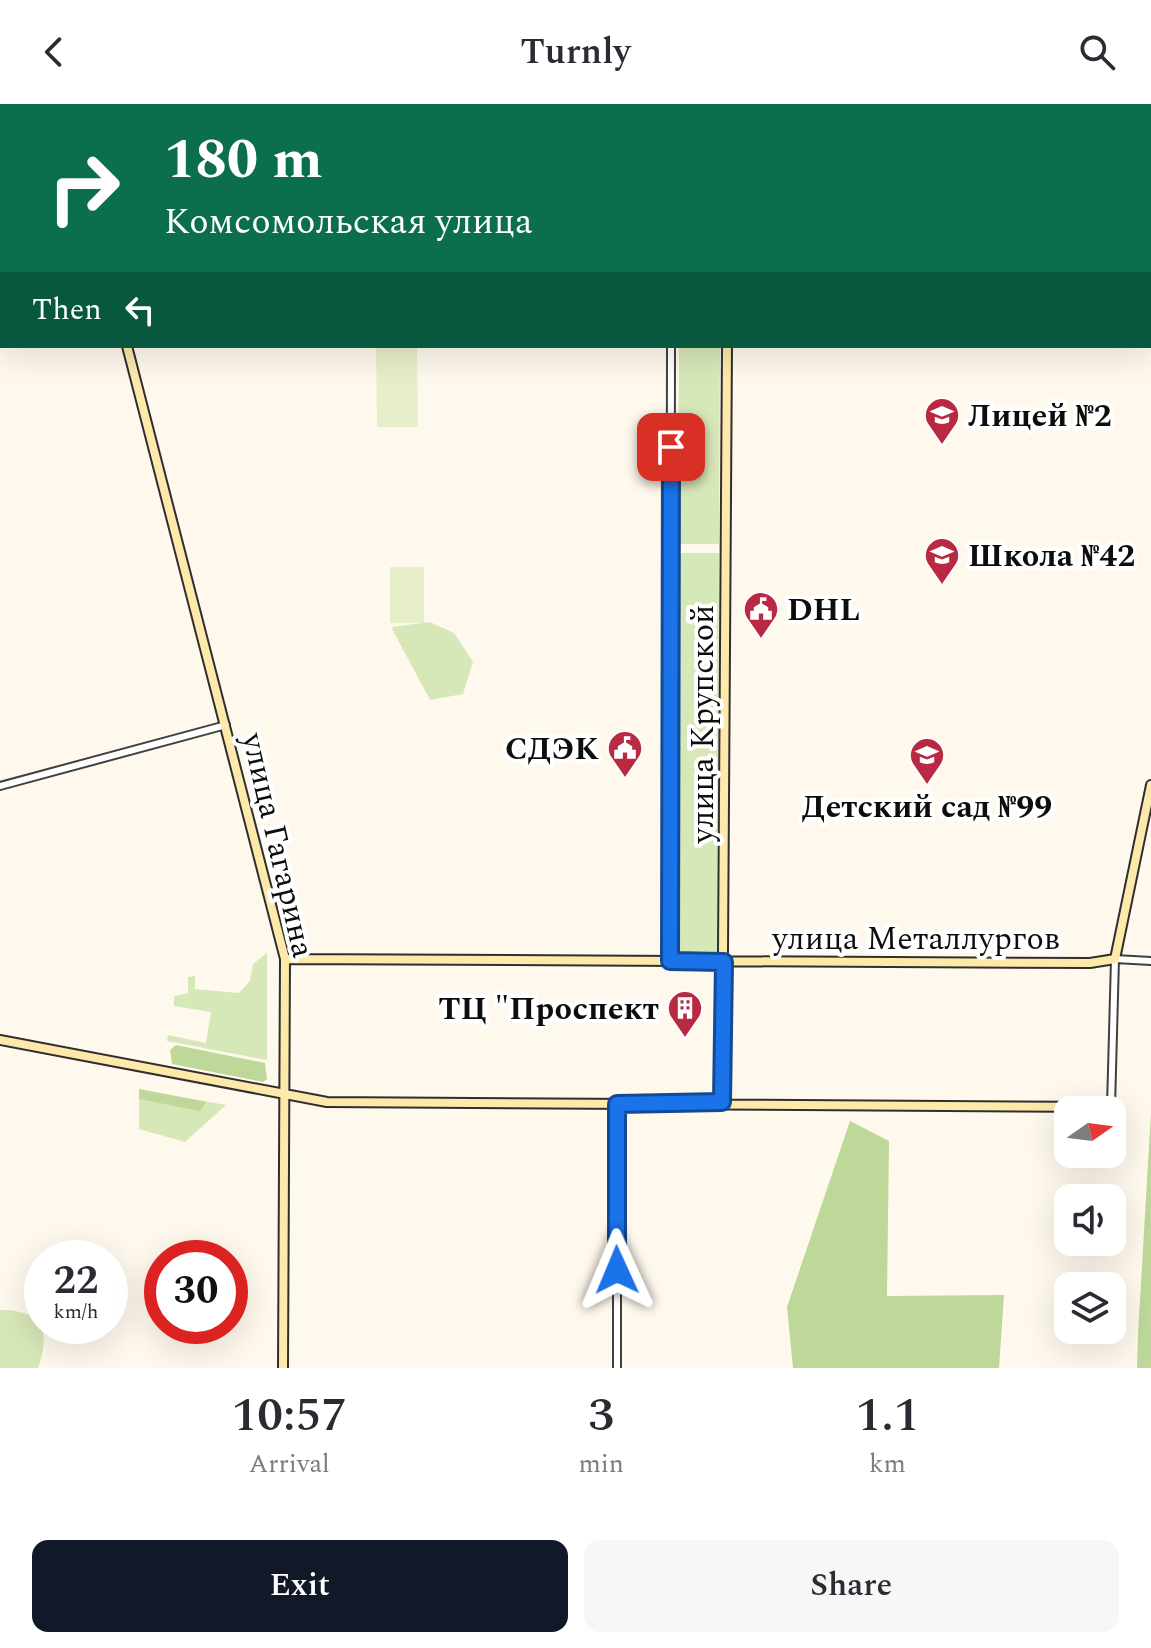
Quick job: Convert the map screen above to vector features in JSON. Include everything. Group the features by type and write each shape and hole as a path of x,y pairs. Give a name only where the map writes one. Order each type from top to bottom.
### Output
{"street":[{"name":"улица Гагарина","path":"128,348 285,959 283,1368"},
{"name":"улица Крупской","path":"670,961 671,348"},
{"name":"улица Крупской","path":"722,1102 727,348"},
{"path":"0,786 226,725"},
{"path":"1111,1096 1115,959 1151,785"},
{"name":"улица Металлургов","path":"285,959 1090,963 1115,959"},
{"path":"1115,959 1151,961"},
{"path":"0,1040 327,1102 1054,1106"},
{"path":"617,1104 617,1365"}],"green space":[{"path":"376,348 417,348 418,427 377,427"},
{"path":"679,348 720,348 719,544 678,544"},
{"path":"678,553 719,553 717,953 676,953"},
{"path":"390,567 424,567 424,623 390,623"},
{"path":"430,622 454,633 473,662 463,694 430,700 391,627"},
{"path":"267,953 267,1060 167,1041 168,1035 206,1043 211,1012 174,1006 174,996 188,993 188,977 195,976 195,989 239,993 250,981 253,964"},
{"path":"176,1045 265,1063 267,1079 263,1082 172,1064 170,1050"},
{"path":"139,1089 226,1105 185,1142 139,1129"},
{"path":"139,1089 206,1102 200,1111 139,1099"},
{"path":"1151,1112 1151,1368 1137,1368 1138,1334"},
{"path":"850,1121 889,1141 887,1296 1004,1295 999,1368 793,1368 787,1307"},
{"path":"0,1310 24,1313 24,1344 44,1344 38,1368 0,1368"}],"place":[{"name":"Лицей №2","path":"942,446"},
{"name":"Школа №42","path":"942,586"},
{"name":"DHL","path":"761,640"},
{"name":"СДЭК","path":"625,779"},
{"name":"Детский сад №99","path":"927,786"},
{"name":"ТЦ \"Проспект","path":"685,1039"}],"route":[{"path":"617,1270 617,1104 722,1102 724,962 670,961 671,447"}]}
